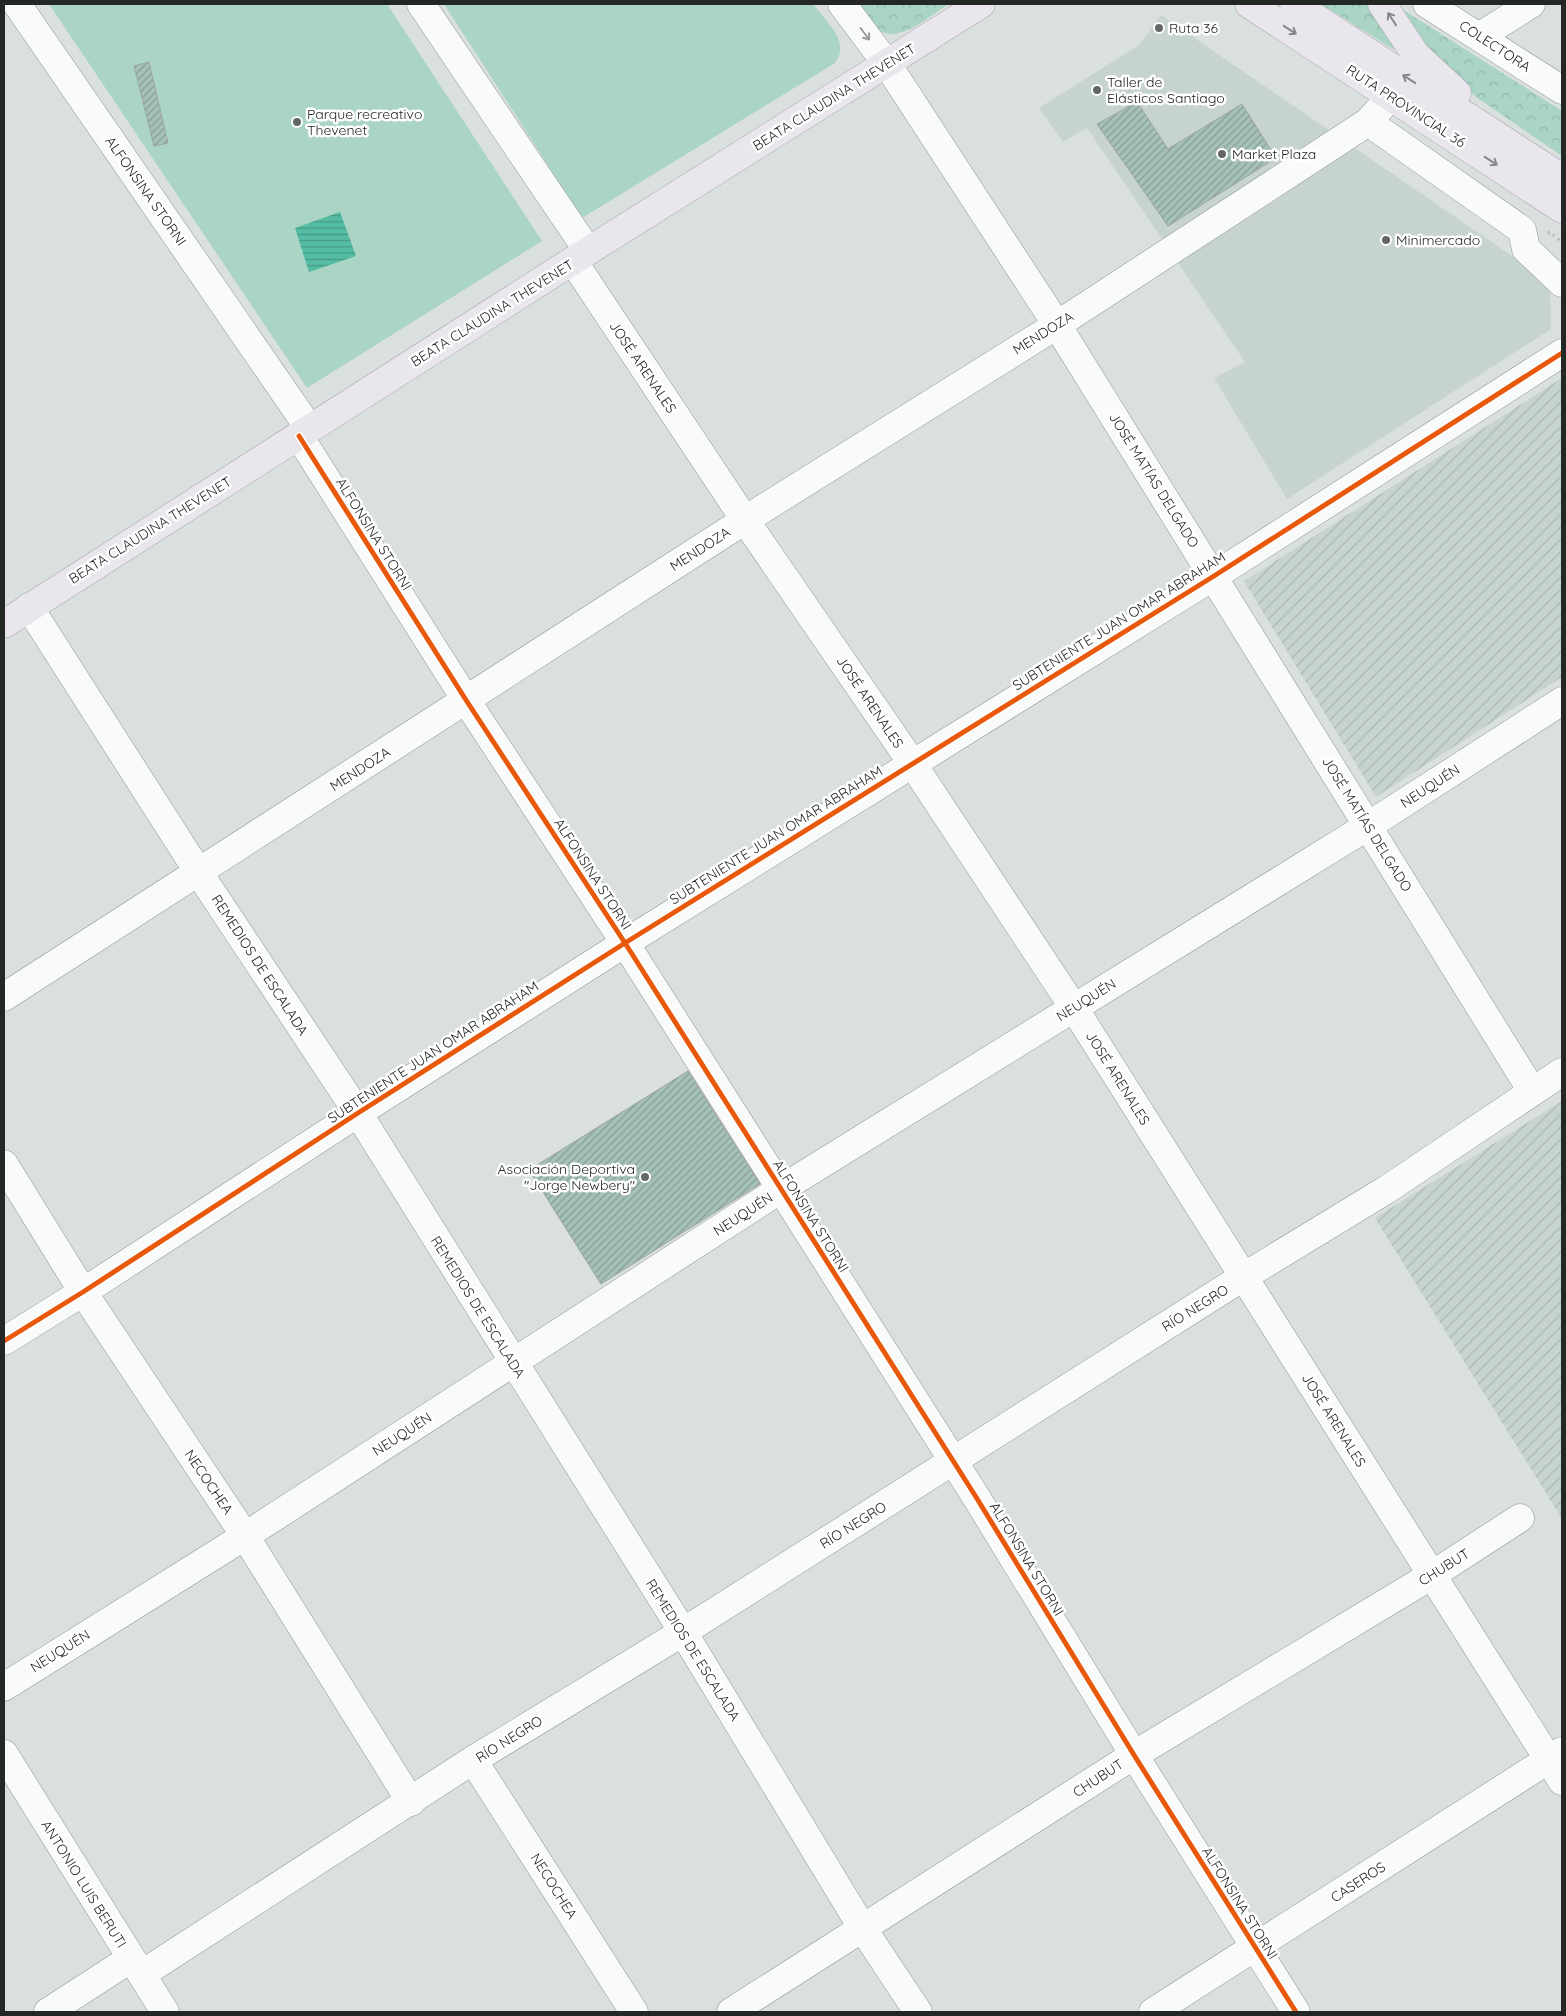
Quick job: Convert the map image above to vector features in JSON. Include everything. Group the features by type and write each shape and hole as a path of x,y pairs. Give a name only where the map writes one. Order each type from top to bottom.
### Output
{"main road":[{"name":"BEATA CLAUDINA THEVENET","path":"4,624 580,256 981,4"},
{"name":"RUTA PROVINCIAL 36","path":"1249,4 1562,209"},
{"name":"RUTA PROVINCIAL 36","path":"1294,4 1558,175"},
{"path":"1382,4 1408,43 1427,66 1509,138 1558,175"}],"street":[{"name":"ALFONSINA STORNI","path":"17,4 304,432 466,700 625,943 981,1505 1134,1756 1296,2012"},
{"name":"JOSÉ ARENALES","path":"421,4 745,520 912,763 1074,1008 1432,1575 1558,1764"},
{"name":"JOSÉ MATÍAS DELGADO","path":"842,4 887,64 1057,325 1532,1091"},
{"name":"COLECTORA","path":"1427,4 1562,90"},
{"path":"1480,36 1531,4"},
{"name":"MENDOZA","path":"4,997 745,520 1057,325 1368,122 1392,96"},
{"path":"1368,122 1522,230 1526,249 1562,283"},
{"name":"SUBTENIENTE JUAN OMAR ABRAHAM","path":"4,1341 625,943 1214,576 1562,353"},
{"name":"REMEDIOS DE ESCALADA","path":"29,607 199,872 358,1113 683,1632 863,1929 918,2012"},
{"name":"NEUQUÉN","path":"4,1687 244,1536 781,1189 1368,826 1562,702"},
{"name":"RÍO NEGRO","path":"48,2012 136,1966 411,1802 473,1760 683,1632 1243,1277 1386,1190 1562,1072"},
{"name":"NECOCHEA","path":"4,1164 83,1292 244,1536 411,1802"},
{"name":"CHUBUT","path":"731,2012 1134,1756 1432,1575 1520,1518"},
{"name":"ANTONIO LUIS BERUTI","path":"4,1754 165,2012"},
{"name":"NECOCHEA","path":"473,1760 634,2012"},
{"name":"CASEROS","path":"1153,2012 1558,1764"}],"path":[{"path":"1562,242 1549,232 1546,236 1562,248"}],"shaded area":[{"path":"1161,15 1550,282 1551,329 1287,499 1214,378 1245,362 1087,128 1063,142 1039,108 1139,45"},
{"path":"340,212 356,256 309,272 295,228"},
{"path":"1562,378 1562,677 1376,797 1244,581"},
{"path":"1562,1101 1562,1519 1375,1218"}],"green space":[{"name":"Parque recreativo Thevenet","path":"49,4 387,4 542,241 307,388"},
{"path":"444,4 813,4 835,32 840,47 835,63 582,218"},
{"path":"856,4 949,4 914,27 894,34 885,33 876,28"},
{"path":"1321,4 1372,4 1396,48 1393,49"},
{"path":"1394,4 1562,111 1562,156 1479,99 1439,67"}],"building":[{"path":"149,62 168,143 154,146 134,66"},
{"path":"1137,102 1168,149 1242,104 1276,158 1168,226 1097,124"},
{"name":"Asociación Deportiva \"Jorge Newbery\"","path":"688,1071 760,1184 601,1284 529,1170"}],"cycle path":[{"path":"4,1341 625,943 1214,576 1562,353"},
{"path":"299,436 466,700 625,943 976,1497 1134,1755 1296,2012"}],"place":[{"name":"Ruta 36","path":"1159,28"},
{"name":"Taller de Elásticos Santiago","path":"1097,90"},
{"name":"Parque recreativo Thevenet","path":"297,122"},
{"name":"Market Plaza","path":"1222,154"},
{"name":"Minimercado","path":"1386,240"},
{"name":"Asociación Deportiva \"Jorge Newbery\"","path":"645,1177"}]}
